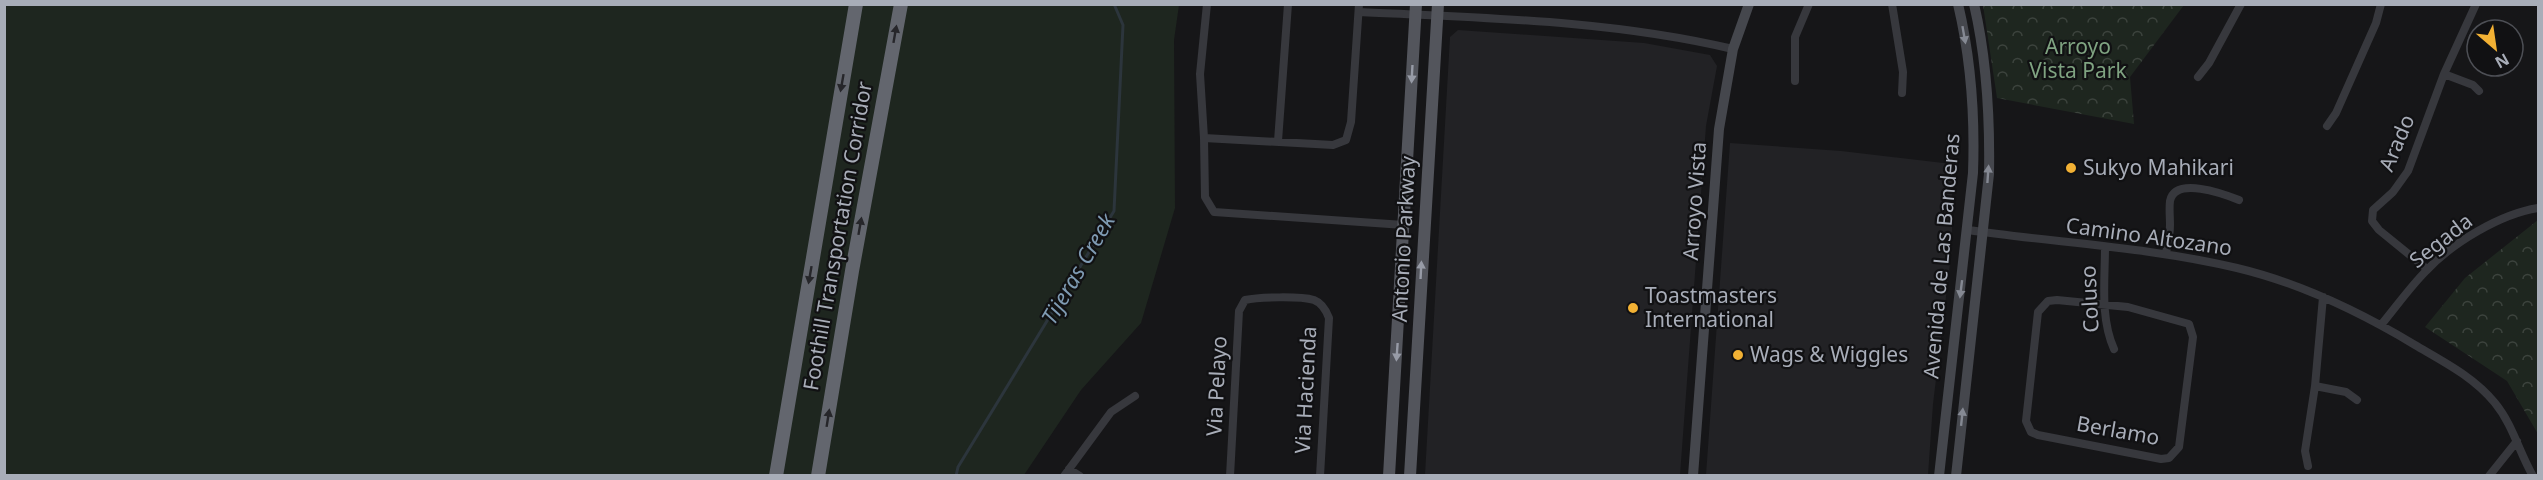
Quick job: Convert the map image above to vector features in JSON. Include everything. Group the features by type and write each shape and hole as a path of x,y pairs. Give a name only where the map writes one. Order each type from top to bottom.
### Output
{"highway":[{"name":"Foothill Transportation Corridor","path":"776,476 856,4"},
{"name":"Foothill Transportation Corridor","path":"818,476 852,271 901,4"}],"main road":[{"name":"Arroyo Vista","path":"1693,476 1716,162 1723,101 1733,49 1749,4"},
{"name":"Avenida de Las Banderas","path":"1939,476 1968,230 1974,143 1969,65 1958,4"},
{"name":"Avenida de Las Banderas","path":"1956,476 1989,174 1989,131 1984,63 1974,4"},
{"name":"Antonio Parkway","path":"1389,476 1415,10"},
{"name":"Antonio Parkway","path":"1410,476 1438,11"}],"street":[{"path":"1207,4 1200,74 1205,197 1214,212 1404,225"},
{"path":"1278,141 1288,4"},
{"path":"1795,81 1795,37 1809,4"},
{"path":"1892,4 1903,72 1902,93"},
{"path":"2198,77 2209,63 2241,4"},
{"path":"2327,126 2336,113 2376,23 2381,4"},
{"name":"Arado","path":"2427,270 2379,230 2372,221 2373,210 2393,192 2408,171 2444,74 2476,4"},
{"path":"1204,138 1333,145 1346,140 1351,122 1359,8 1438,11 1629,30 1684,38 1733,49"},
{"path":"2444,74 2473,85 2479,91"},
{"path":"2166,253 2170,227 2170,199 2176,191 2186,187 2225,194 2239,200"},
{"name":"Segada","path":"2382,325 2427,270 2464,240 2492,224 2538,208"},
{"name":"Camino Altozano","path":"1968,230 2166,253 2238,268 2323,297 2382,325 2477,383 2496,404 2511,427 2533,476"},
{"name":"Coluso","path":"2105,247 2105,304 2108,335 2114,349"},
{"name":"Via Hacienda","path":"1245,300 1258,297 1314,300 1324,307 1329,318 1320,476"},
{"path":"2308,466 2305,451 2315,386 2323,297"},
{"name":"Via Pelayo","path":"1230,476 1239,311 1245,300"},
{"name":"Berlamo","path":"2048,301 2105,304 2182,320 2189,324 2192,330 2179,447 2169,458 2161,459 2038,435 2027,427 2038,312 2048,301"},
{"path":"2315,386 2346,392 2357,400"},
{"path":"1080,476 1067,472 1111,412 1135,396"},
{"path":"2489,476 2517,441"}],"shaded area":[{"path":"1458,30 1644,43 1710,55 1717,66 1706,126 1680,475 1425,475 1450,37"},
{"path":"1730,143 1841,151 1952,164 1952,247 1933,404 1928,475 1706,475"}],"green space":[{"name":"Arroyo Vista Park","path":"1983,4 2184,5 2130,77 2134,124 1997,98"},
{"path":"4,5 1179,5 1174,40 1175,208 1141,323 1081,390 1024,475 5,475"},
{"path":"2538,220 2538,434 2507,381 2425,327 2465,278"}],"waterway":[{"name":"Tijeras Creek","path":"956,476 958,467 1114,211 1123,25 1114,4"}],"place":[{"name":"Sukyo Mahikari","path":"2071,168"},
{"name":"Toastmasters International","path":"1633,308"},
{"name":"Wags & Wiggles","path":"1738,355"}]}
